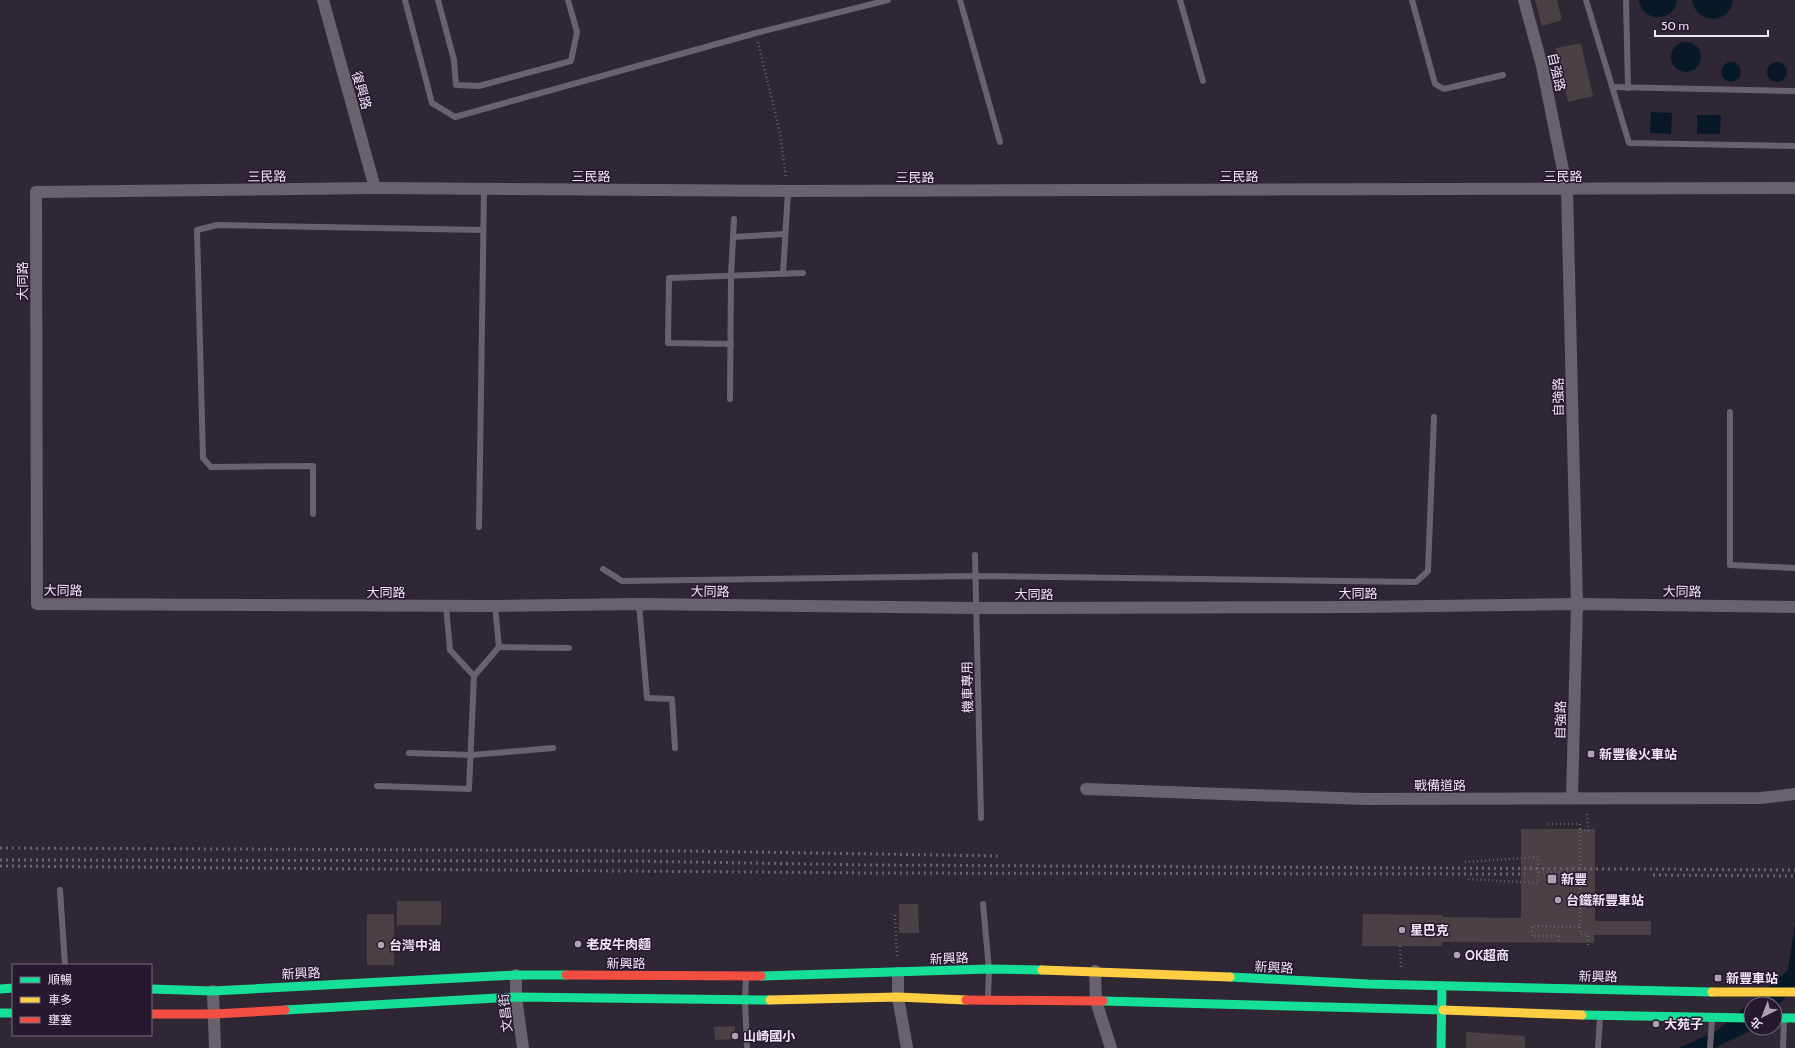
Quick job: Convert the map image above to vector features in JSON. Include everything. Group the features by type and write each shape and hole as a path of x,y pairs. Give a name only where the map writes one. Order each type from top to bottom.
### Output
{"main road":[{"name":"新興路","path":"152,989 213,991 516,975 746,976 898,973 989,969 1095,971 1368,984 1749,993 1795,992"},
{"path":"1441,1048 1442,986"},
{"path":"0,989 12,988"},
{"path":"152,1014 214,1014 516,997 745,1000 898,997 988,1001 1096,1001 1441,1010 1600,1016 1743,1018"},
{"path":"0,1013 12,1013"},
{"path":"1783,1018 1795,1018"}],"street":[{"name":"復興路","path":"323,0 375,188"},
{"name":"自強路","path":"1524,0 1542,66 1567,190 1577,604 1572,798"},
{"name":"三民路","path":"36,192 375,188 788,191 1567,190 1795,188"},
{"name":"大同路","path":"36,192 37,604 446,606 639,604 976,608 1356,607 1577,604 1795,607"},
{"name":"戰備道路","path":"1086,789 1365,799 1761,798 1795,794"},
{"path":"1095,971 1096,1001 1111,1048"},
{"path":"898,973 898,997 907,1048"},
{"name":"文昌街","path":"516,975 516,997 523,1048"},
{"path":"213,991 215,1048"}],"lane":[{"path":"405,0 432,103 455,117 756,33 888,0"},
{"path":"438,0 454,60 456,86 479,86 571,61 577,32 568,0"},
{"path":"960,0 1000,142"},
{"path":"1180,0 1203,81"},
{"path":"1412,0 1435,84 1444,89 1503,75"},
{"path":"1586,0 1630,143 1795,146"},
{"path":"1626,0 1628,88"},
{"path":"1613,87 1795,91"},
{"path":"479,527 484,189"},
{"path":"783,274 788,191"},
{"path":"730,399 734,219"},
{"path":"313,514 313,466 211,467 203,458 196,230 217,225 483,230"},
{"path":"733,237 785,234"},
{"path":"731,344 668,343 670,278 803,273"},
{"path":"1730,412 1730,565 1795,568"},
{"path":"604,569 622,581 976,576 1416,582 1428,571 1434,418"},
{"name":"機車專用","path":"975,555 981,818"},
{"path":"639,604 647,698 672,699 675,748"},
{"path":"446,606 450,650 474,676"},
{"path":"376,786 469,789 472,755 474,676 499,647 495,606"},
{"path":"499,647 569,648"},
{"path":"409,753 472,755 553,748"},
{"path":"60,890 65,964"},
{"path":"983,904 989,969 988,1001"},
{"path":"746,976 745,1000 747,1048"},
{"path":"1598,1048 1600,1016"},
{"path":"1710,1048 1713,1018"},
{"path":"1781,1036 1783,1048"}],"path":[{"path":"756,33 780,133 788,191"},
{"path":"1548,824 1580,824 1580,934 1588,935 1588,945"},
{"path":"1580,830 1588,831 1588,825"},
{"path":"1465,862 1538,857 1538,884 1466,880"},
{"path":"1538,872 1580,872"},
{"path":"895,915 898,973"},
{"path":"1559,944 1559,936 1532,936 1532,926 1580,927"},
{"path":"1400,946 1401,969"}],"water":[{"path":"1639,0 1677,0 1675,8 1670,13 1665,16 1658,17 1651,16 1646,13 1641,8"},
{"path":"1692,0 1733,0 1731,8 1726,14 1720,18 1713,19 1706,18 1700,14 1695,8"},
{"path":"1686,42 1697,46 1701,57 1697,68 1686,72 1675,68 1671,57 1675,46"},
{"path":"1731,62 1738,65 1741,72 1738,79 1731,82 1724,79 1721,72 1724,65"},
{"path":"1777,62 1784,65 1787,72 1784,79 1777,82 1770,79 1767,72 1770,65"},
{"path":"1651,112 1672,113 1671,134 1650,133"},
{"path":"1697,115 1721,115 1720,134 1697,134"},
{"path":"1795,924 1795,987 1783,1000 1783,996 1758,996 1788,970"},
{"path":"1743,1009 1743,1034 1714,1048 1679,1048 1718,1030"}],"building":[{"path":"1535,0 1557,0 1562,20 1542,26"},
{"path":"1581,43 1593,96 1568,102 1556,48"},
{"name":"台鐵新豐車站","path":"1521,829 1595,829 1595,921 1651,921 1651,935 1594,935 1594,943 1442,942 1442,946 1362,946 1363,914 1521,918"},
{"path":"397,901 441,901 441,925 397,925"},
{"path":"899,904 918,904 919,933 899,933"},
{"path":"367,914 394,914 394,965 367,965"},
{"path":"735,1026 735,1039 715,1040 714,1027"},
{"path":"1466,1032 1525,1036 1525,1048 1466,1048"}],"railway":[{"path":"0,848 684,851 1001,856"},
{"path":"0,860 630,861 873,865 1795,870"},
{"path":"0,866 872,873 1525,874"},
{"path":"1653,875 1795,876"}],"traffic: fast":[{"path":"761,976 989,969 1042,970"},
{"path":"152,989 213,991 516,975 566,975"},
{"path":"1230,977 1368,984 1712,992"},
{"path":"1441,1048 1442,986"},
{"path":"0,989 12,988"},
{"path":"285,1010 516,997 770,1000"},
{"path":"1103,1001 1443,1010"},
{"path":"0,1013 12,1013"},
{"path":"1582,1015 1743,1018"},
{"path":"1783,1018 1795,1018"}],"traffic: slow":[{"path":"1042,970 1230,977"},
{"path":"1712,992 1795,992"},
{"path":"770,1000 898,997 966,1000"},
{"path":"1443,1010 1582,1015"}],"traffic: jam":[{"path":"566,975 761,976"},
{"path":"966,1000 1103,1001"},
{"path":"152,1014 214,1014 285,1010"}],"place":[{"name":"新豐後火車站","path":"1591,754"},
{"name":"新豐","path":"1552,879"},
{"name":"台鐵新豐車站","path":"1558,900"},
{"name":"星巴克","path":"1402,930"},
{"name":"老皮牛肉麵","path":"578,944"},
{"name":"台灣中油","path":"381,945"},
{"name":"OK超商","path":"1457,955"},
{"name":"新豐車站","path":"1718,978"},
{"name":"大苑子","path":"1656,1024"},
{"name":"山崎國小","path":"735,1036"}]}
